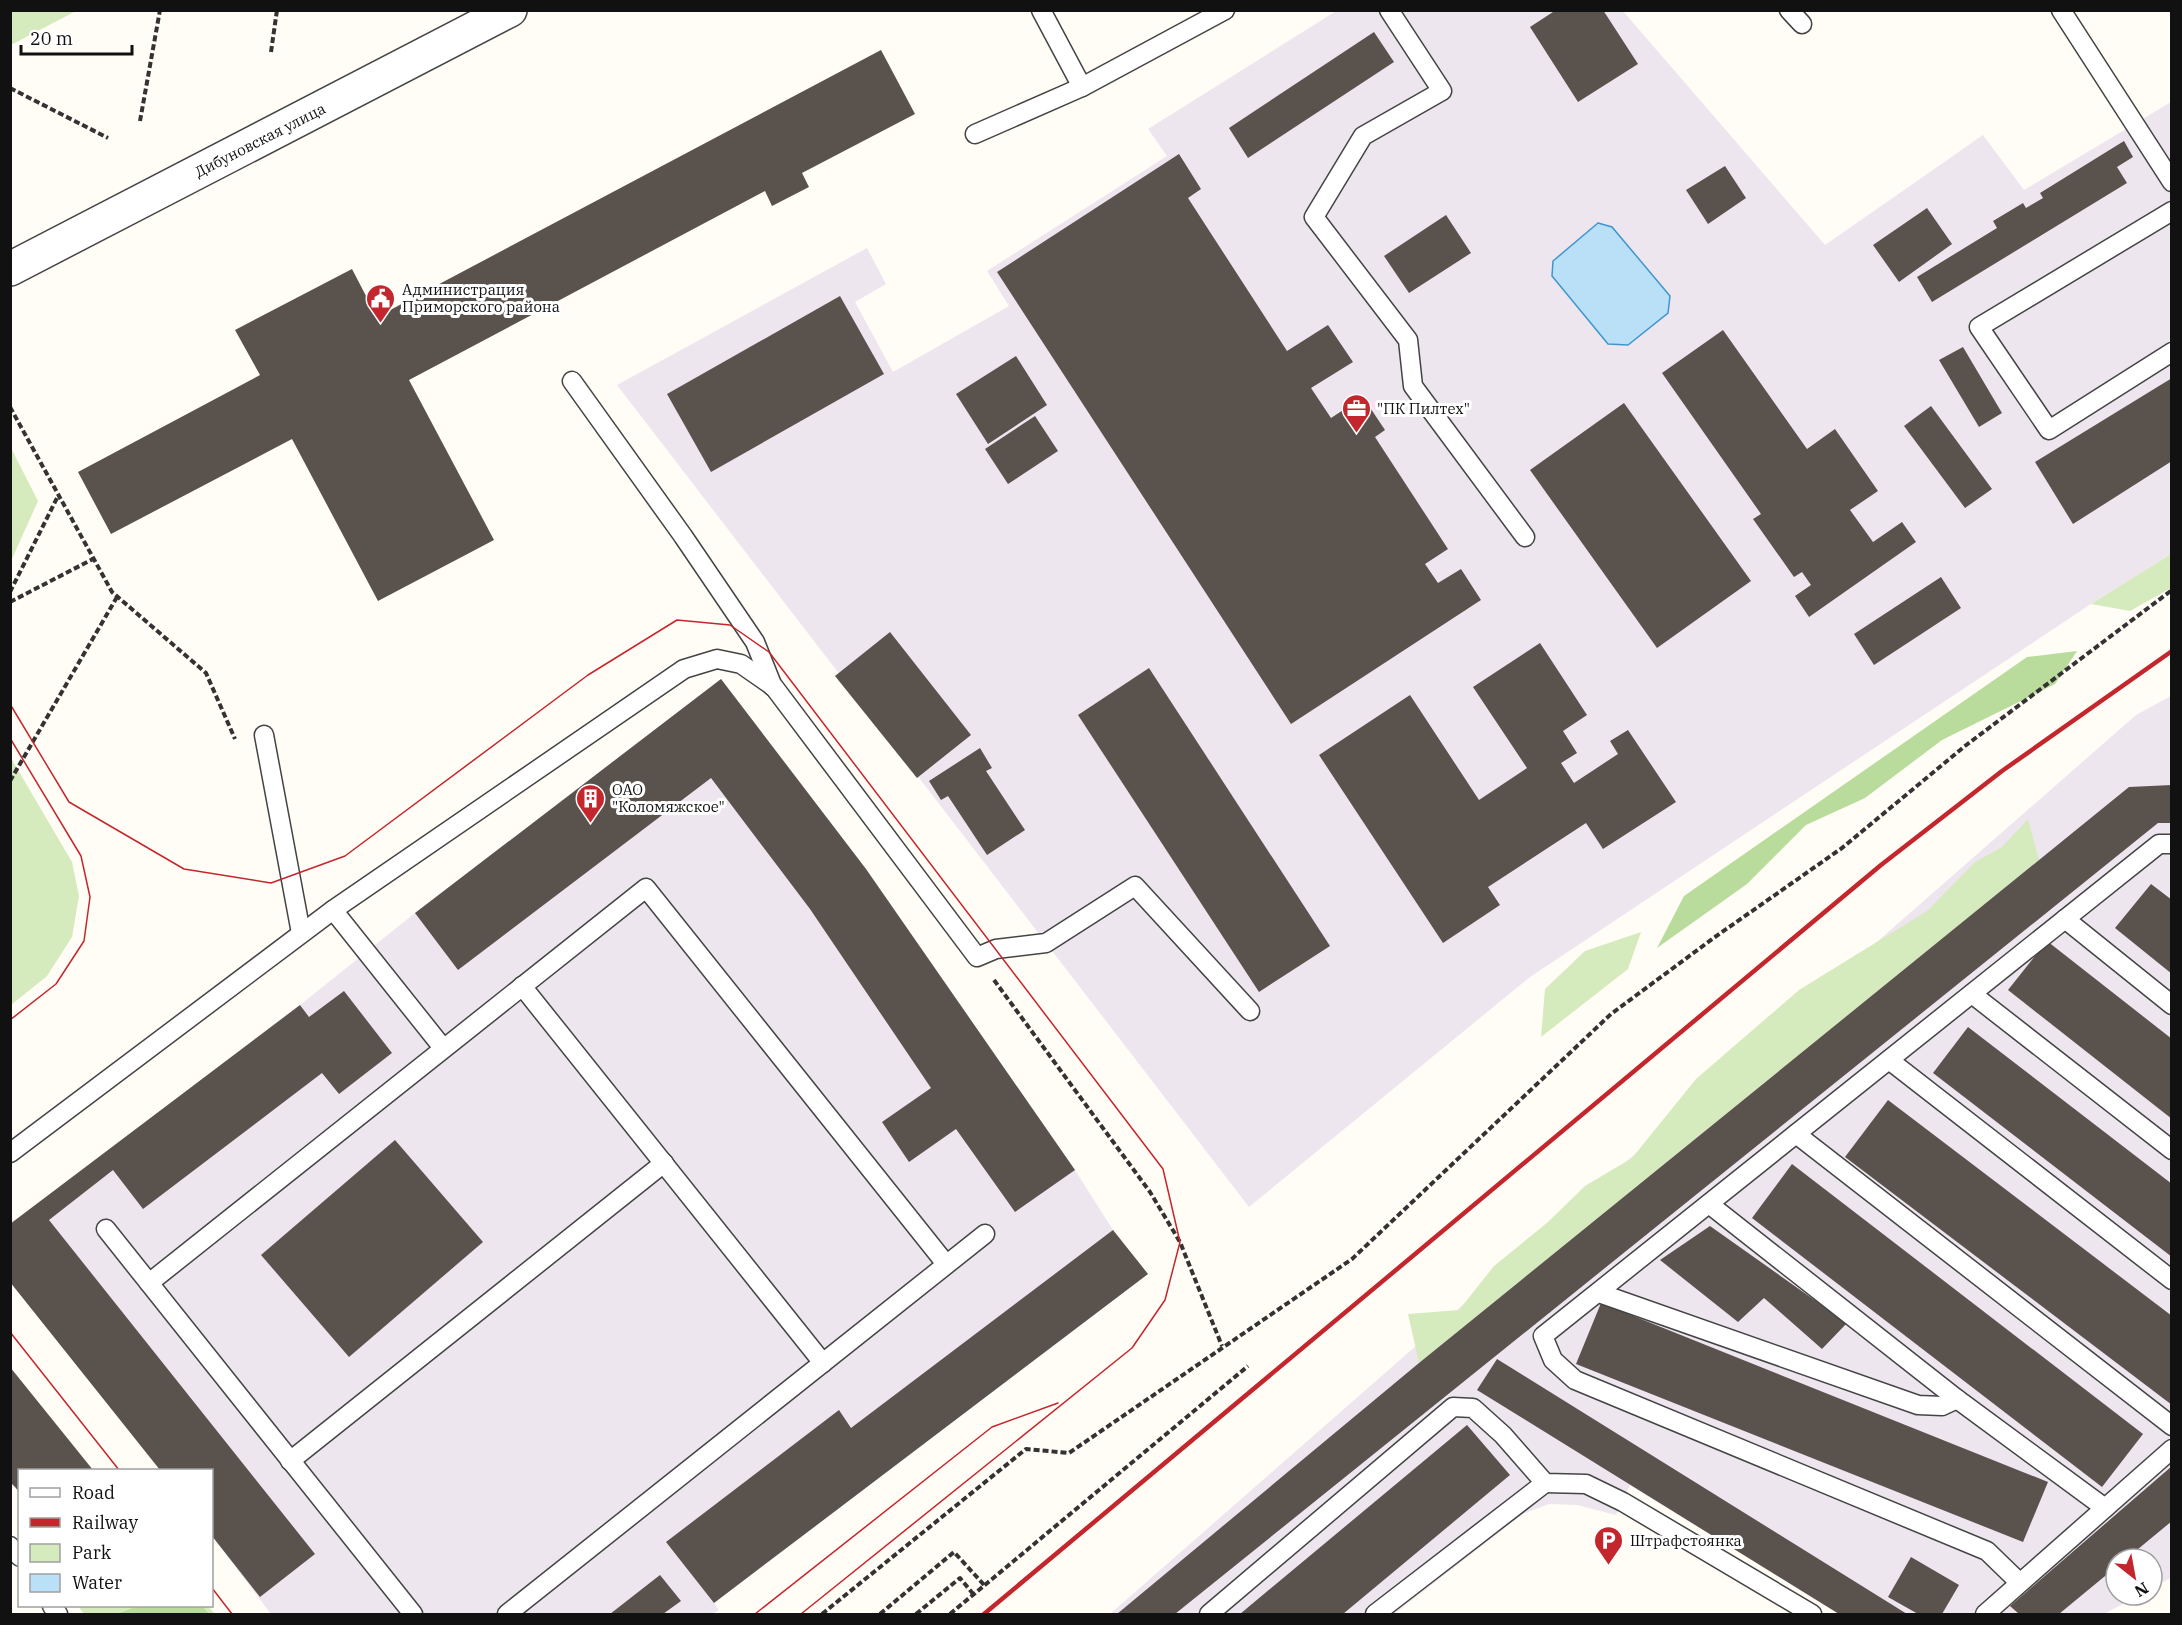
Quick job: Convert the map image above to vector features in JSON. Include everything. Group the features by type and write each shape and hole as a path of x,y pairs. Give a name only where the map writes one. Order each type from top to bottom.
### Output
{"street":[{"name":"Дибуновская улица","path":"10,269 510,10"}],"lane":[{"path":"1041,10 1082,87"},
{"path":"975,134 1082,87 1225,10"},
{"path":"1389,10 1442,91 1363,136 1314,217 1408,340 1413,386 1526,537"},
{"path":"2061,10 2172,182"},
{"path":"2172,211 1978,327 2049,430 2172,352"},
{"path":"573,381 755,642 774,687 977,957 996,949 1046,943 1135,886 1250,1011"},
{"path":"10,1153 333,910 684,669 717,659 741,664 774,687"},
{"path":"264,735 301,933"},
{"path":"2019,1582 1987,1551 1575,1380 1553,1360 1544,1336 2065,919 2167,848"},
{"path":"149,1283 646,888 946,1264"},
{"path":"333,910 443,1048"},
{"path":"2065,919 2172,1005"},
{"path":"522,986 823,1363"},
{"path":"1972,994 2172,1150"},
{"path":"1889,1060 2172,1280"},
{"path":"1796,1134 2172,1426"},
{"path":"290,1461 664,1163"},
{"path":"1709,1204 1957,1399 2105,1508"},
{"path":"106,1229 413,1614"},
{"path":"507,1614 985,1234"},
{"path":"1599,1293 1918,1406 1942,1406 1957,1399"},
{"path":"1209,1614 1453,1407 1473,1408 1503,1435 1545,1484"},
{"path":"1985,1614 2172,1449"},
{"path":"1376,1614 1545,1484 1586,1484 1623,1502 1812,1614"}],"path":[{"path":"140,122 160,10"},
{"path":"271,52 276,10"},
{"path":"10,88 108,138"},
{"path":"10,407 111,592 206,673 236,742"},
{"path":"10,592 58,495"},
{"path":"10,602 93,559"},
{"path":"822,1614 1026,1449 1069,1453 1352,1258 1611,1014 1715,937 1842,848 1965,746 2172,590"},
{"path":"10,781 117,597"},
{"path":"977,957 1150,1192 1180,1242 1222,1346"},
{"path":"950,1614 1248,1366"},
{"path":"881,1614 954,1552 985,1586"},
{"path":"915,1614 960,1578 974,1595"}],"shaded area":[{"path":"1336,11 1623,11 1825,245 1983,135 2024,190 2171,102 2171,554 2091,604 1530,977 1249,1207 617,385 867,248 886,284 855,302 893,372 1009,306 987,271 1167,156 1148,129"},
{"path":"721,679 866,869 1075,1170 1113,1230 1148,1274 714,1603 719,1610 712,1614 271,1614 213,1537 213,1469 159,1469 11,1282 11,1224 300,1005 415,913"},
{"path":"2171,696 2171,1578 2164,1582 2164,1547 2104,1547 2104,1607 2117,1607 2104,1614 1839,1614 1630,1485 1616,1515 1577,1505 1549,1504 1523,1514 1394,1614 1110,1614 2136,715"}],"green space":[{"path":"11,10 76,10 76,11 11,45"},
{"path":"10,448 38,501 11,561"},
{"path":"2171,554 2171,588 2130,611 2091,604"},
{"path":"2077,651 2055,684 1942,740 1865,798 1806,825 1747,884 1657,948 1684,896 2027,657"},
{"path":"11,758 72,862 79,896 72,937 47,976 11,1005"},
{"path":"2028,819 2039,860 1419,1363 1408,1314 1459,1310 1494,1266 1548,1222 1585,1186 1632,1158 1696,1079 1799,990 1927,911 1975,862 2002,847"},
{"path":"1641,932 1628,969 1541,1037 1545,989 1585,951"},
{"path":"79,1607 209,1607 215,1614 84,1614"},
{"path":"135,1607 203,1607 209,1614 117,1614"}],"water":[{"path":"1598,223 1612,227 1670,296 1668,313 1628,345 1608,344 1552,276 1553,261"}],"building":[{"path":"1556,10 1603,10 1638,64 1578,102 1530,27"},
{"path":"1374,32 1394,62 1248,158 1229,128"},
{"name":"Администрация Приморского района","path":"881,50 915,114 802,173 809,187 772,206 765,191 409,380 494,540 378,601 292,439 111,534 78,472 260,375 235,330 352,269 377,317"},
{"path":"2124,141 2133,157 2117,167 2127,183 1932,302 1917,277 1997,228 1993,221 2023,203 2026,208 2043,198 2040,193"},
{"path":"1179,154 1201,189 1188,198 1287,351 1328,325 1353,362 1311,388 1331,418 1363,397 1385,430 1375,437 1448,549 1425,564 1438,583 1461,569 1481,600 1291,724 997,272"},
{"path":"1725,166 1746,198 1708,224 1686,190"},
{"path":"1927,208 1952,244 1899,282 1873,245"},
{"path":"1446,215 1471,253 1409,293 1384,256"},
{"path":"840,296 884,374 711,472 667,394"},
{"path":"1723,330 1807,449 1835,429 1878,491 1850,510 1873,542 1902,522 1916,542 1809,617 1795,596 1811,585 1802,572 1794,577 1753,519 1761,514 1662,373"},
{"path":"1963,347 2002,413 1979,427 1939,360"},
{"path":"1016,356 1047,405 988,444 956,394"},
{"path":"2172,378 2172,461 2073,524 2035,462"},
{"path":"1624,403 1751,581 1657,648 1530,470"},
{"path":"1931,406 1992,489 1965,508 1904,426"},
{"path":"1035,416 1058,451 1008,484 985,449"},
{"path":"1941,577 1961,608 1874,665 1854,634"},
{"path":"890,632 971,735 917,778 835,676"},
{"path":"1540,643 1587,715 1563,731 1577,753 1561,763 1574,783 1618,754 1610,741 1628,730 1676,802 1603,849 1586,823 1488,887 1500,905 1443,943 1319,755 1410,695 1479,800 1527,768 1473,687"},
{"path":"1149,668 1330,946 1259,992 1078,715"},
{"path":"721,679 866,869 1075,1170 1015,1212 956,1129 909,1162 882,1122 931,1088 810,909 711,778 458,970 415,913"},
{"path":"980,748 992,768 986,771 1025,830 987,855 948,796 941,800 929,781"},
{"path":"2172,785 2172,823 2158,823 1175,1614 1117,1614 1419,1363 2129,787"},
{"path":"2151,884 2172,900 2172,974 2115,928"},
{"path":"2047,941 2172,1039 2172,1119 2008,990"},
{"path":"344,991 392,1053 339,1094 322,1073 143,1209 113,1170 49,1220 315,1554 260,1597 213,1537 213,1469 159,1469 10,1282 10,1224 300,1005 309,1017"},
{"path":"1968,1027 2172,1184 2172,1257 1933,1073"},
{"path":"1888,1100 2172,1316 2172,1405 1845,1157"},
{"path":"395,1140 483,1242 349,1357 261,1255"},
{"path":"1792,1164 2143,1434 2102,1487 1752,1218"},
{"path":"1710,1226 1847,1323 1822,1349 1764,1298 1738,1322 1660,1260"},
{"path":"1113,1230 1148,1274 714,1603 666,1542 839,1410 851,1428"},
{"path":"1601,1303 2048,1482 2023,1542 1576,1364"},
{"path":"1497,1359 1907,1614 1839,1614 1477,1390"},
{"path":"10,1367 92,1469 18,1469 18,1491 10,1482"},
{"path":"1467,1425 1510,1475 1343,1614 1240,1614"},
{"path":"2172,1466 2172,1521 2141,1547 2104,1547 2104,1577 2059,1614 2019,1614 2010,1606"},
{"path":"1911,1557 1959,1585 1942,1614 1918,1614 1888,1597"},
{"path":"660,1575 681,1601 663,1614 610,1614"}],"tram line":[{"path":"10,704 69,802 184,869 271,883 345,856 588,675 677,620 730,625 769,652 1163,1169 1180,1242 1165,1300 1132,1348 801,1614"},
{"path":"10,738 81,856 90,897 84,941 56,984 10,1020"},
{"path":"10,1332 118,1469"},
{"path":"755,1614 992,1427 1058,1403"},
{"path":"213,1589 232,1614"}],"railway":[{"path":"984,1614 1881,865 2002,771 2172,651"}],"place":[{"name":"Администрация Приморского района","path":"381,324"},
{"name":"\"ПК Пилтех\"","path":"1356,434"},
{"name":"ОАО \"Коломяжское\"","path":"591,824"},
{"name":"Штрафстоянка","path":"1609,1566"}]}
